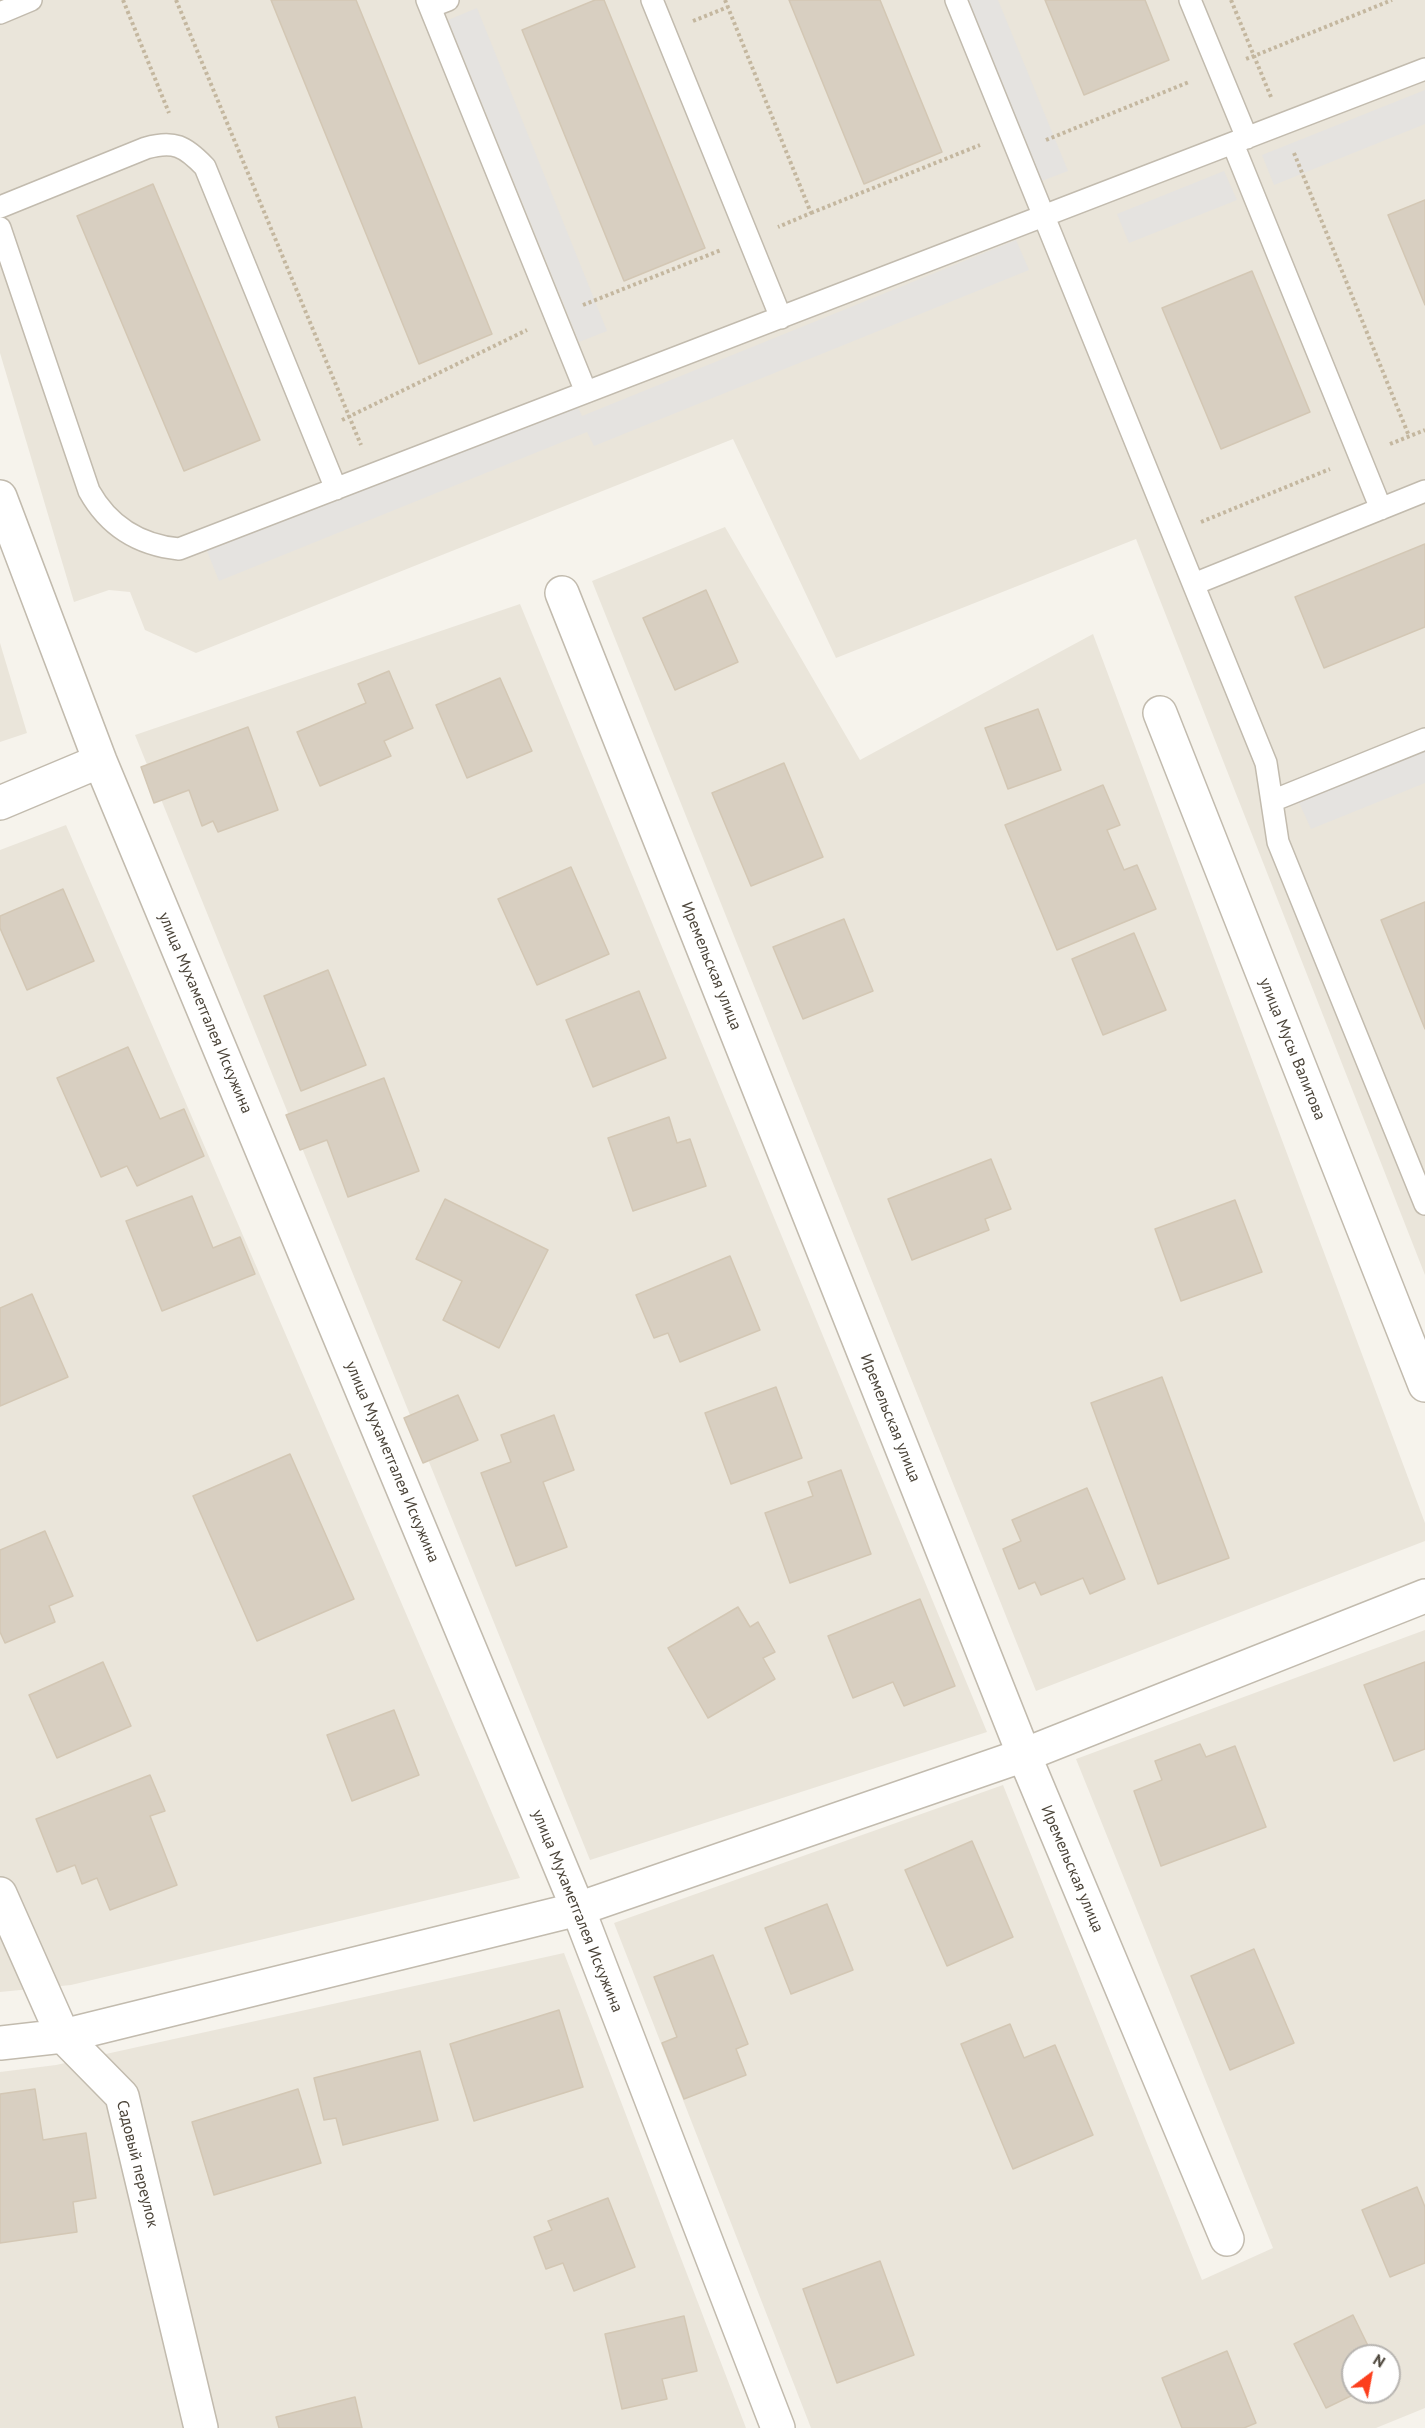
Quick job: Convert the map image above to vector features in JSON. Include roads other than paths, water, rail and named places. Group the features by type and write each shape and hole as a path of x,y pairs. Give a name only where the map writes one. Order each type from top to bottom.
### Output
{"street":[{"name":"улица Мухаметгалея Искужина","path":"0,497 100,761 578,1909 778,2428"},
{"name":"Иремельская улица","path":"562,592 1024,1755 1227,2240"},
{"name":"улица Мусы Валитова","path":"1160,713 1425,1385"},
{"path":"0,802 100,761"},
{"path":"0,2043 63,2036 578,1909 1024,1755 1425,1596"},
{"name":"Садовый переулок","path":"0,1894 63,2036 122,2096 201,2428"}],"lane":[{"path":"0,12 31,0"},
{"path":"652,0 780,318"},
{"path":"956,0 1266,763 1278,842 1425,1204"},
{"path":"1190,0 1219,70 1240,141 1381,508"},
{"path":"435,2 586,392"},
{"path":"0,228 89,491 98,507 111,522 129,534 146,543 179,549 1425,69"},
{"path":"0,207 146,148 160,144 175,145 189,150 205,166 336,489"},
{"path":"1194,584 1425,491"},
{"path":"1272,801 1425,739"}]}
